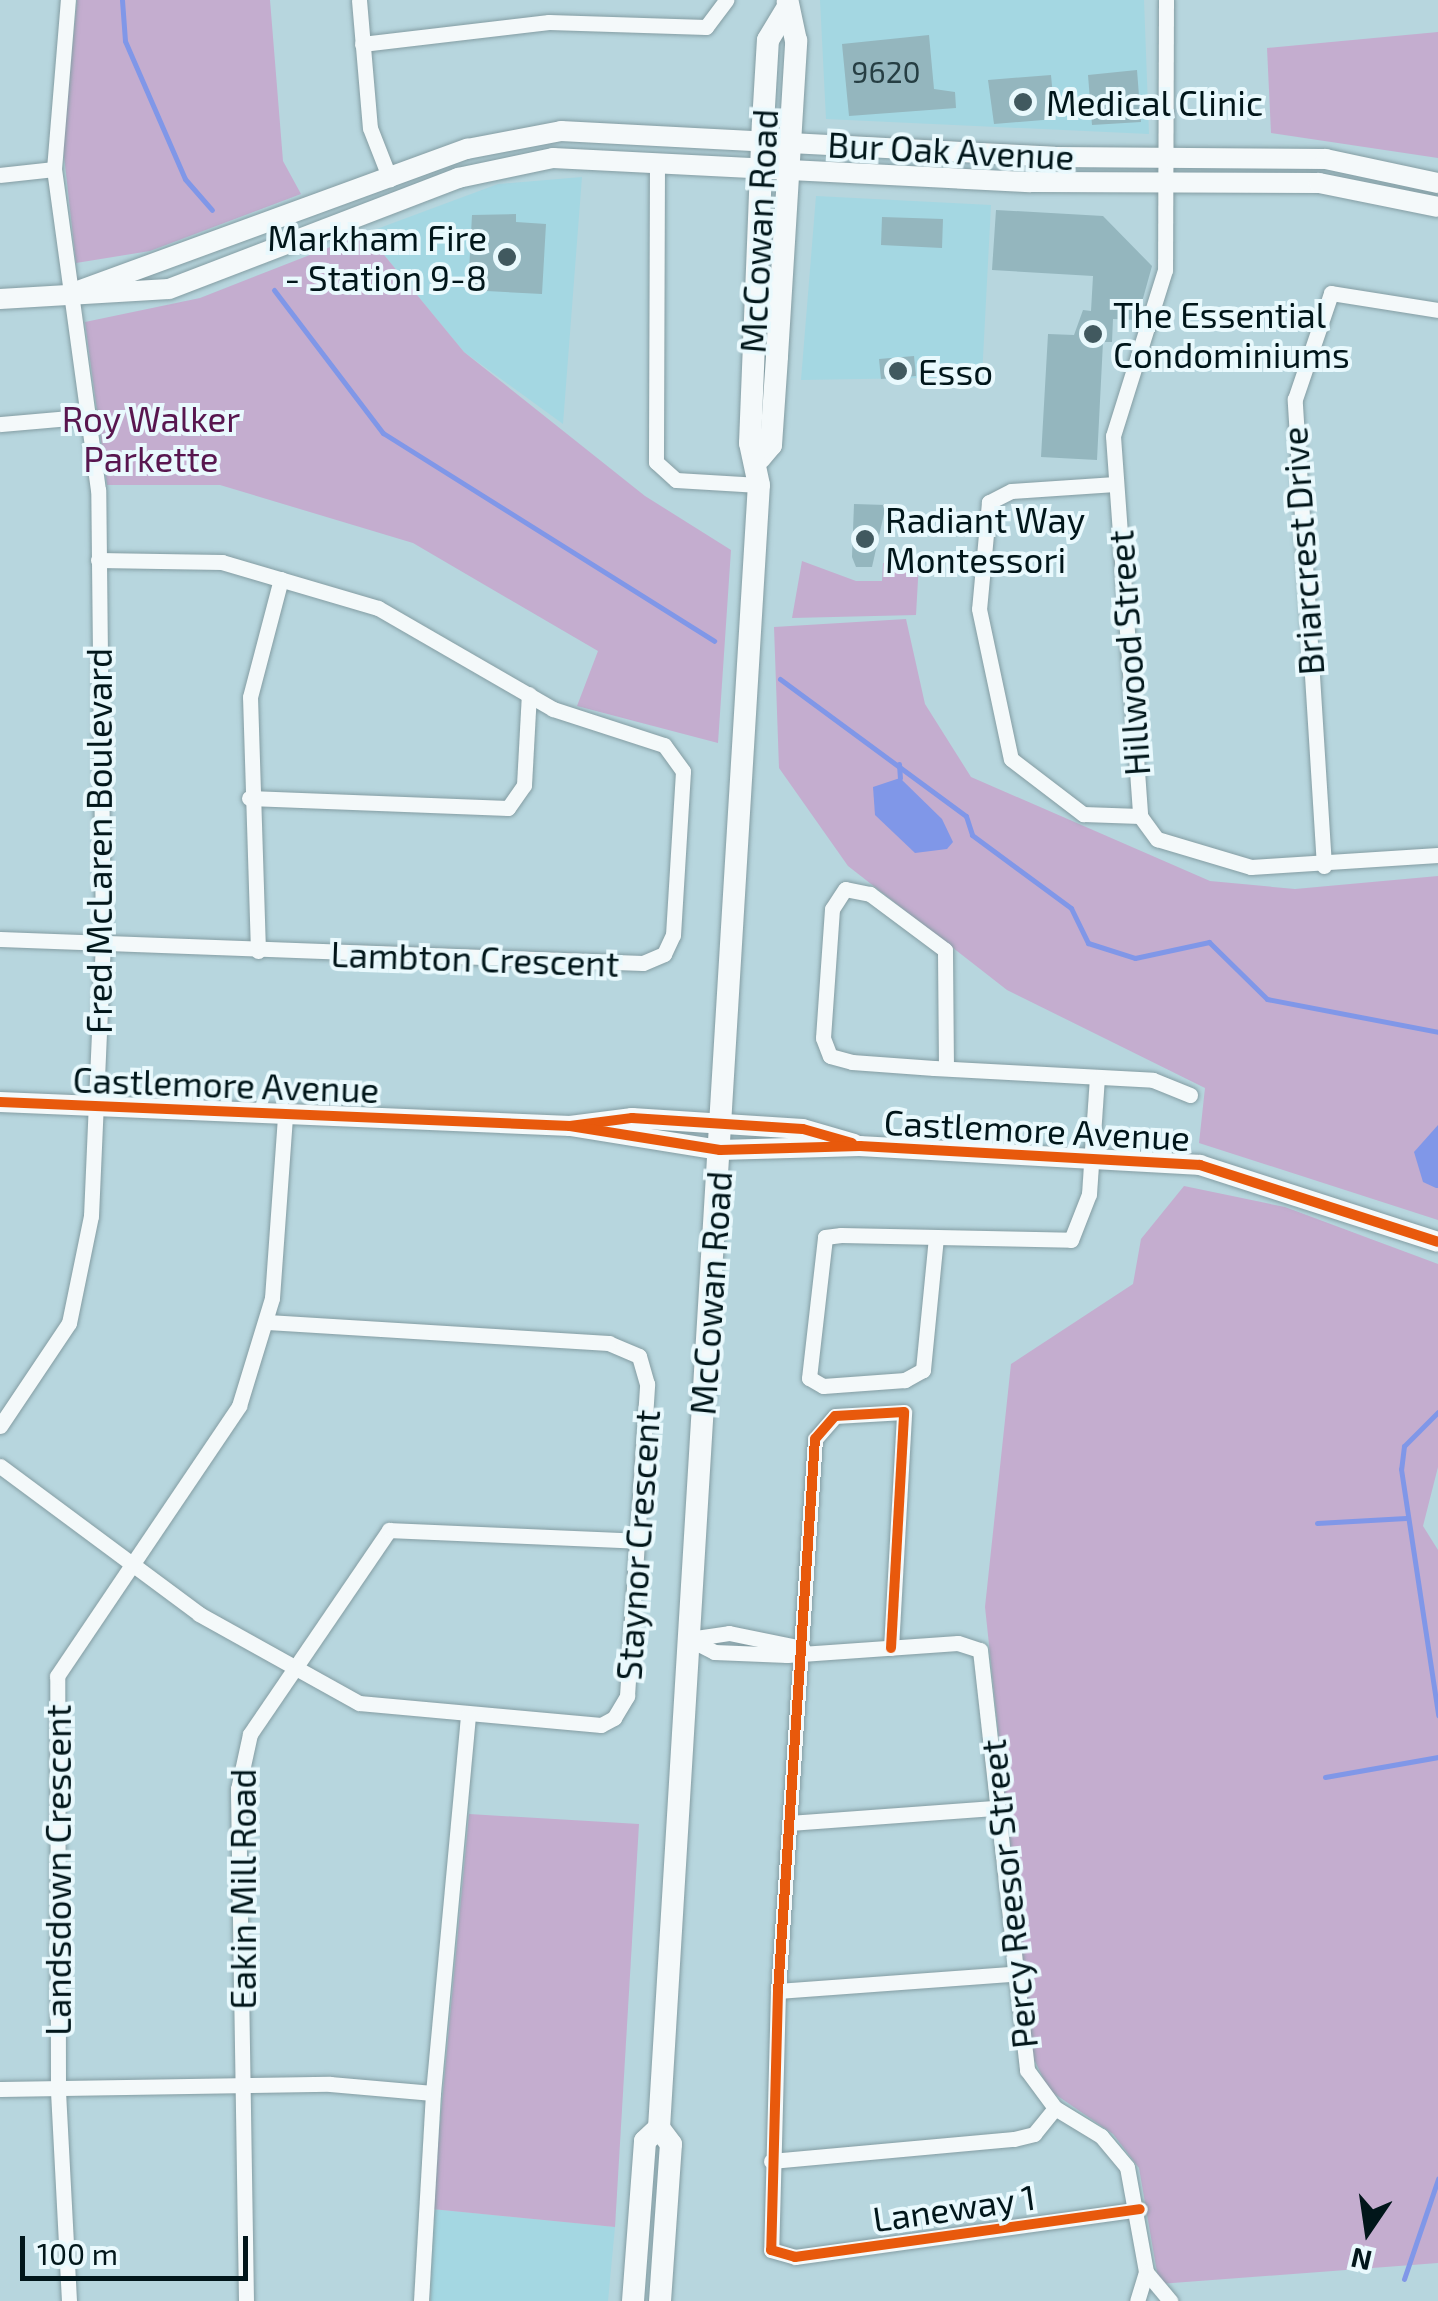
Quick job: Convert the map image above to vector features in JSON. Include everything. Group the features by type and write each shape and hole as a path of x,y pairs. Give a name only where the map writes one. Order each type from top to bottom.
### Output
{"main road":[{"name":"McCowan Road","path":"660,2301 671,2144 659,2128 759,485 760,458 750,442 762,140 768,40 788,4"},
{"name":"McCowan Road","path":"760,458 771,444 790,142 796,42 788,4"},
{"name":"McCowan Road","path":"633,2301 645,2142 659,2128"}],"street":[{"name":"Fred McLaren Boulevard","path":"0,1426 51,1356 80,1294 96,1106 102,944 98,560 91,416 54,170 68,0"},
{"path":"359,0 370,128 390,178"},
{"path":"362,44 577,21 706,27 726,0"},
{"name":"Hillwood Street","path":"1166,0 1170,158 1165,270 1116,422 1115,484 1140,816 1158,840 1201,856 1324,866 1438,855"},
{"name":"Bur Oak Avenue","path":"70,294 390,178 541,133 1170,158 1326,159 1438,182"},
{"path":"657,163 656,462 676,480 759,485"},
{"name":"Bur Oak Avenue","path":"0,298 70,294 97,300 169,290 504,165 657,163 1335,185 1438,207"},
{"path":"0,174 54,170"},
{"name":"Briarcrest Drive","path":"1324,866 1295,399 1331,293 1438,310"},
{"path":"0,424 91,416"},
{"path":"1115,484 1011,491 989,502 980,609 1012,759 1083,814 1140,816"},
{"name":"Lambton Crescent","path":"0,939 643,964 664,954 673,934 680,761 664,744 529,694 378,608 214,560 98,560"},
{"path":"258,951 250,798 252,678 281,579"},
{"path":"250,798 508,808 524,786 529,694"},
{"path":"946,1068 945,950 870,894 844,888 832,908 824,1046 840,1061 1097,1078 1153,1080 1190,1095"},
{"path":"936,1237 922,1370 905,1380 809,1378 825,1237 936,1237 1071,1240 1087,1204 1097,1078"},
{"name":"Castlemore Avenue","path":"0,1102 570,1126 719,1123 803,1129 860,1146"},
{"name":"Landsdown Crescent","path":"69,2301 58,2088 52,1709 66,1655 216,1450 267,1322 285,1114"},
{"name":"Castlemore Avenue","path":"570,1126 720,1150 860,1146 1091,1158 1236,1172 1438,1242"},
{"name":"Staynor Crescent","path":"0,1466 131,1565 293,1668 372,1708 600,1725 623,1709 647,1384 634,1352 267,1322"},
{"path":"891,1648 904,1412 835,1416 817,1432 778,1992 771,2161 1014,2140 1034,2134 1054,2108"},
{"name":"Eakin Mill Road","path":"246,2301 238,1774 250,1734 388,1530 636,1541"},
{"name":"Percy Reesor Street","path":"689,1638 714,1652 966,1644 984,1656 1012,1974 1027,2070 1054,2108 1112,2145 1140,2209 1146,2272 1137,2301"},
{"path":"421,2301 432,2093 468,1715"},
{"path":"790,1823 996,1808"},
{"path":"778,1992 1012,1974"},
{"name":"Landsdown Crescent","path":"58,2088 242,2085 432,2093"},
{"path":"0,2088 58,2088"},
{"name":"Laneway 1","path":"771,2161 775,2254 1140,2209"},
{"path":"1146,2272 1170,2301"}],"shaded area":[{"path":"820,0 1144,0 1149,134 826,119"},
{"path":"582,177 563,424 464,352 366,233 498,184"},
{"path":"816,196 991,205 982,377 801,380"},
{"path":"432,2209 615,2227 608,2301 431,2301"}],"green space":[{"path":"77,0 270,0 283,161 301,194 150,251 76,263 63,147"},
{"path":"1438,32 1438,158 1271,133 1267,48"},
{"name":"Roy Walker Parkette","path":"366,233 464,352 645,496 731,550 718,743 577,706 598,651 413,543 220,485 107,485 85,322 200,298"},
{"path":"802,561 856,581 882,581 883,563 919,562 916,615 792,618"},
{"path":"906,619 925,704 971,777 1210,881 1295,889 1438,876 1438,1220 1199,1143 1205,1088 1007,990 848,866 779,768 774,627"},
{"path":"1184,1186 1285,1207 1438,1264 1438,1467 1423,1526 1438,1550 1438,2263 1159,2284 1139,2168 1113,2134 1049,2090 1033,2057 985,1607 1011,1364 1133,1284 1141,1239"},
{"path":"469,1814 639,1824 615,2227 432,2209"}],"water":[{"path":"900,778 942,819 953,842 947,849 915,853 875,815 873,787"},
{"path":"1438,1125 1436,1188 1423,1182 1414,1152"}],"building":[{"path":"929,35 934,89 955,92 956,108 849,116 842,44"},
{"path":"1137,70 1141,122 1092,125 1088,75"},
{"name":"Medical Clinic","path":"1051,75 1055,119 994,124 988,80"},
{"name":"The Essential Condominiums","path":"996,210 1103,216 1152,266 1137,320 1113,319 1112,342 1103,342 1097,460 1041,457 1048,334 1074,335 1083,310 1091,311 1093,276 992,270"},
{"name":"Markham Fire - Station 9-8","path":"516,214 516,222 546,224 542,294 468,290 472,215"},
{"path":"882,217 943,219 942,248 881,245"},
{"name":"Esso","path":"914,356 916,376 881,379 879,359"},
{"name":"Radiant Way Montessori","path":"854,504 886,505 872,567 856,567 852,557"}],"waterway":[{"path":"122,0 125,41 185,179 212,210"},
{"path":"274,290 383,433 714,641"},
{"path":"780,679 966,816 972,835 1071,908 1088,943 1135,958 1209,942 1267,999 1438,1032"},
{"path":"899,764 900,778"},
{"path":"1438,1412 1404,1446 1401,1469 1438,1715"},
{"path":"1317,1523 1406,1518"},
{"path":"1325,1777 1438,1757"},
{"path":"1404,2279 1438,2179"}],"cycle path":[{"path":"0,1102 570,1126 632,1118 803,1129 852,1143"},
{"path":"570,1126 720,1150 860,1146 1200,1165 1438,1242"},
{"path":"891,1648 904,1412 835,1416 815,1439 778,1991 771,2250 795,2257 1140,2209"}],"place":[{"name":"Medical Clinic","path":"1023,102"},
{"name":"Markham Fire - Station 9-8","path":"507,257"},
{"name":"The Essential Condominiums","path":"1093,334"},
{"name":"Esso","path":"898,371"},
{"name":"Radiant Way Montessori","path":"865,539"}]}
